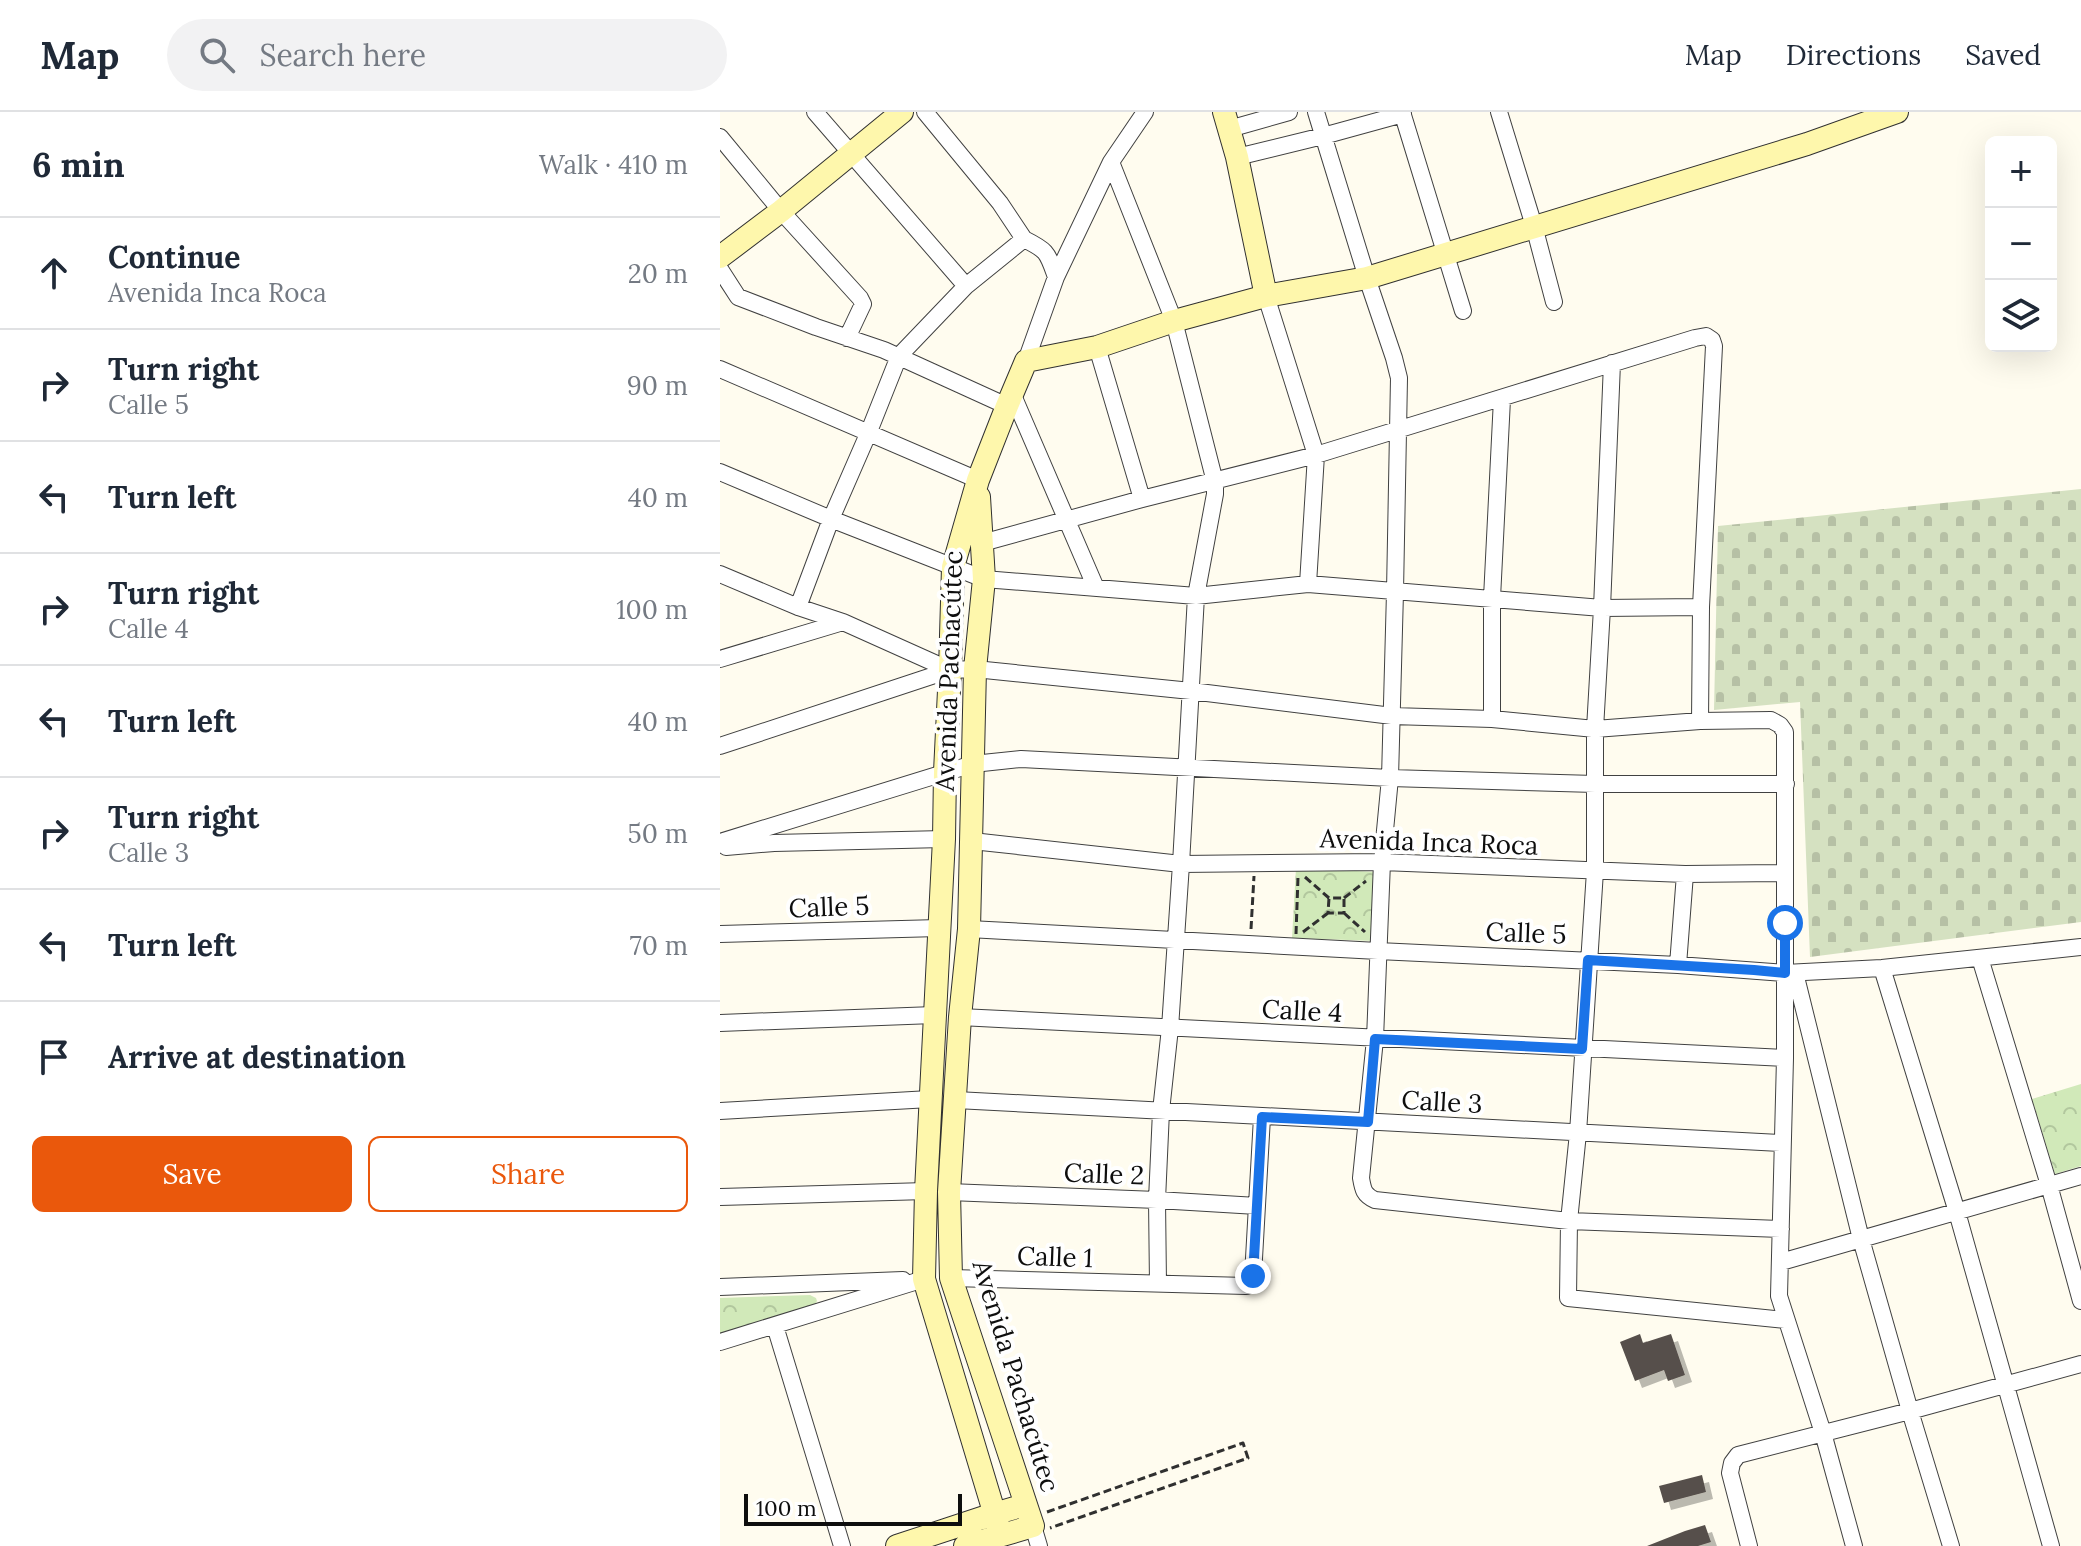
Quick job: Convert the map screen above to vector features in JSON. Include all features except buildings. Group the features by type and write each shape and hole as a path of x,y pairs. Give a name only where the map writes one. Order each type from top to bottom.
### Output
{"street":[{"path":"815,112 966,286"},
{"path":"720,257 902,112"},
{"path":"925,112 1000,203 1024,239 1047,253 1056,277"},
{"path":"720,369 978,480 1056,277 1111,162 1145,112"},
{"path":"1289,112 1226,121 1237,157 1266,296 1316,455 1308,584"},
{"path":"1316,112 1399,378 1390,778 1379,867 1375,1039 1362,1188 1366,1196 1375,1200 1402,1205 1569,1221 1781,1229"},
{"path":"1499,112 1554,302"},
{"path":"1026,361 1097,347 1174,321 1266,296 1367,278 1807,144 1897,112"},
{"path":"1237,157 1403,113 1463,311"},
{"path":"720,137 781,211 860,298 863,304 847,338"},
{"path":"1111,162 1174,321 1215,482 1196,596 1170,1028 1161,1111 1157,1200 1158,1284"},
{"path":"798,607 899,356 966,286 1024,239"},
{"path":"720,269 738,297"},
{"path":"720,294 738,297 1009,399 1096,588"},
{"path":"982,543 1316,455 1706,336 1714,346 1701,607 1700,721"},
{"path":"1097,347 1142,499"},
{"path":"1612,363 1595,729 1595,871 1578,1133 1569,1221 1568,1298 1785,1320"},
{"path":"1492,719 1492,598 1502,399"},
{"path":"720,472 984,579 1196,596 1308,584 1602,608 1701,607"},
{"name":"Avenida Pachacútec","path":"978,480 984,579 975,669 969,929 949,1192 951,1278 1033,1526"},
{"name":"Avenida Pachacútec","path":"978,480 953,567 924,1279 1000,1532"},
{"path":"720,574 843,622 950,670"},
{"path":"720,659 843,622"},
{"path":"720,746 950,670 975,669 1392,716 1492,719 1595,729 1700,721 1771,720 1780,725 1785,732 1785,873 1790,973 1779,1296 1823,1433 1854,1546"},
{"path":"720,844 973,764 1021,759 1390,778 1595,784 1786,784"},
{"path":"720,844 944,839"},
{"name":"Avenida Inca Roca","path":"972,841 1181,864 1685,874 1785,873"},
{"path":"1678,965 1685,874"},
{"name":"Calle 5","path":"720,934 939,928"},
{"name":"Calle 5","path":"969,929 1175,940 1376,945 1790,973 2080,951"},
{"path":"1980,958 2081,1301"},
{"path":"1882,968 1957,1212 2051,1546"},
{"path":"1790,973 1861,1239 1951,1546"},
{"path":"720,1023 934,1015"},
{"name":"Calle 4","path":"960,1017 1785,1058"},
{"path":"720,1111 930,1099"},
{"name":"Calle 3","path":"956,1100 1782,1143"},
{"path":"1257,1206 1262,1117"},
{"path":"1781,1262 2081,1176"},
{"path":"720,1197 926,1191"},
{"name":"Calle 2","path":"949,1192 1257,1206"},
{"name":"Calle 1","path":"951,1278 1246,1286 1253,1276 1257,1206"},
{"path":"720,1287 924,1279"},
{"path":"720,1342 924,1279"},
{"path":"775,1326 842,1546"},
{"path":"1749,1546 1730,1473 1738,1455 2081,1364"},
{"path":"897,1546 1033,1526"},
{"path":"965,1546 1000,1532"}],"path":[{"path":"1298,872 1329,898 1344,898 1379,867"},
{"path":"1250,936 1254,871"},
{"path":"1298,872 1314,872"},
{"path":"1296,937 1298,872"},
{"path":"1328,913 1329,898"},
{"path":"1344,898 1344,913 1376,945"},
{"path":"1296,937 1328,913 1344,913"},
{"path":"1296,937 1311,938"},
{"path":"1243,1443 1248,1458 1033,1526 1243,1443"}],"green space":[{"path":"2081,489 2081,922 1810,957 1800,702 1714,710 1718,526"},
{"path":"1296,868 1377,872 1375,941 1292,938"},
{"path":"2081,1084 2081,1166 2055,1174 2032,1099"},
{"path":"810,1295 816,1298 814,1306 720,1335 720,1298"}],"route":[{"path":"1253,1276 1262,1117 1368,1122 1375,1039 1582,1049 1588,960 1785,973 1785,923"}]}
